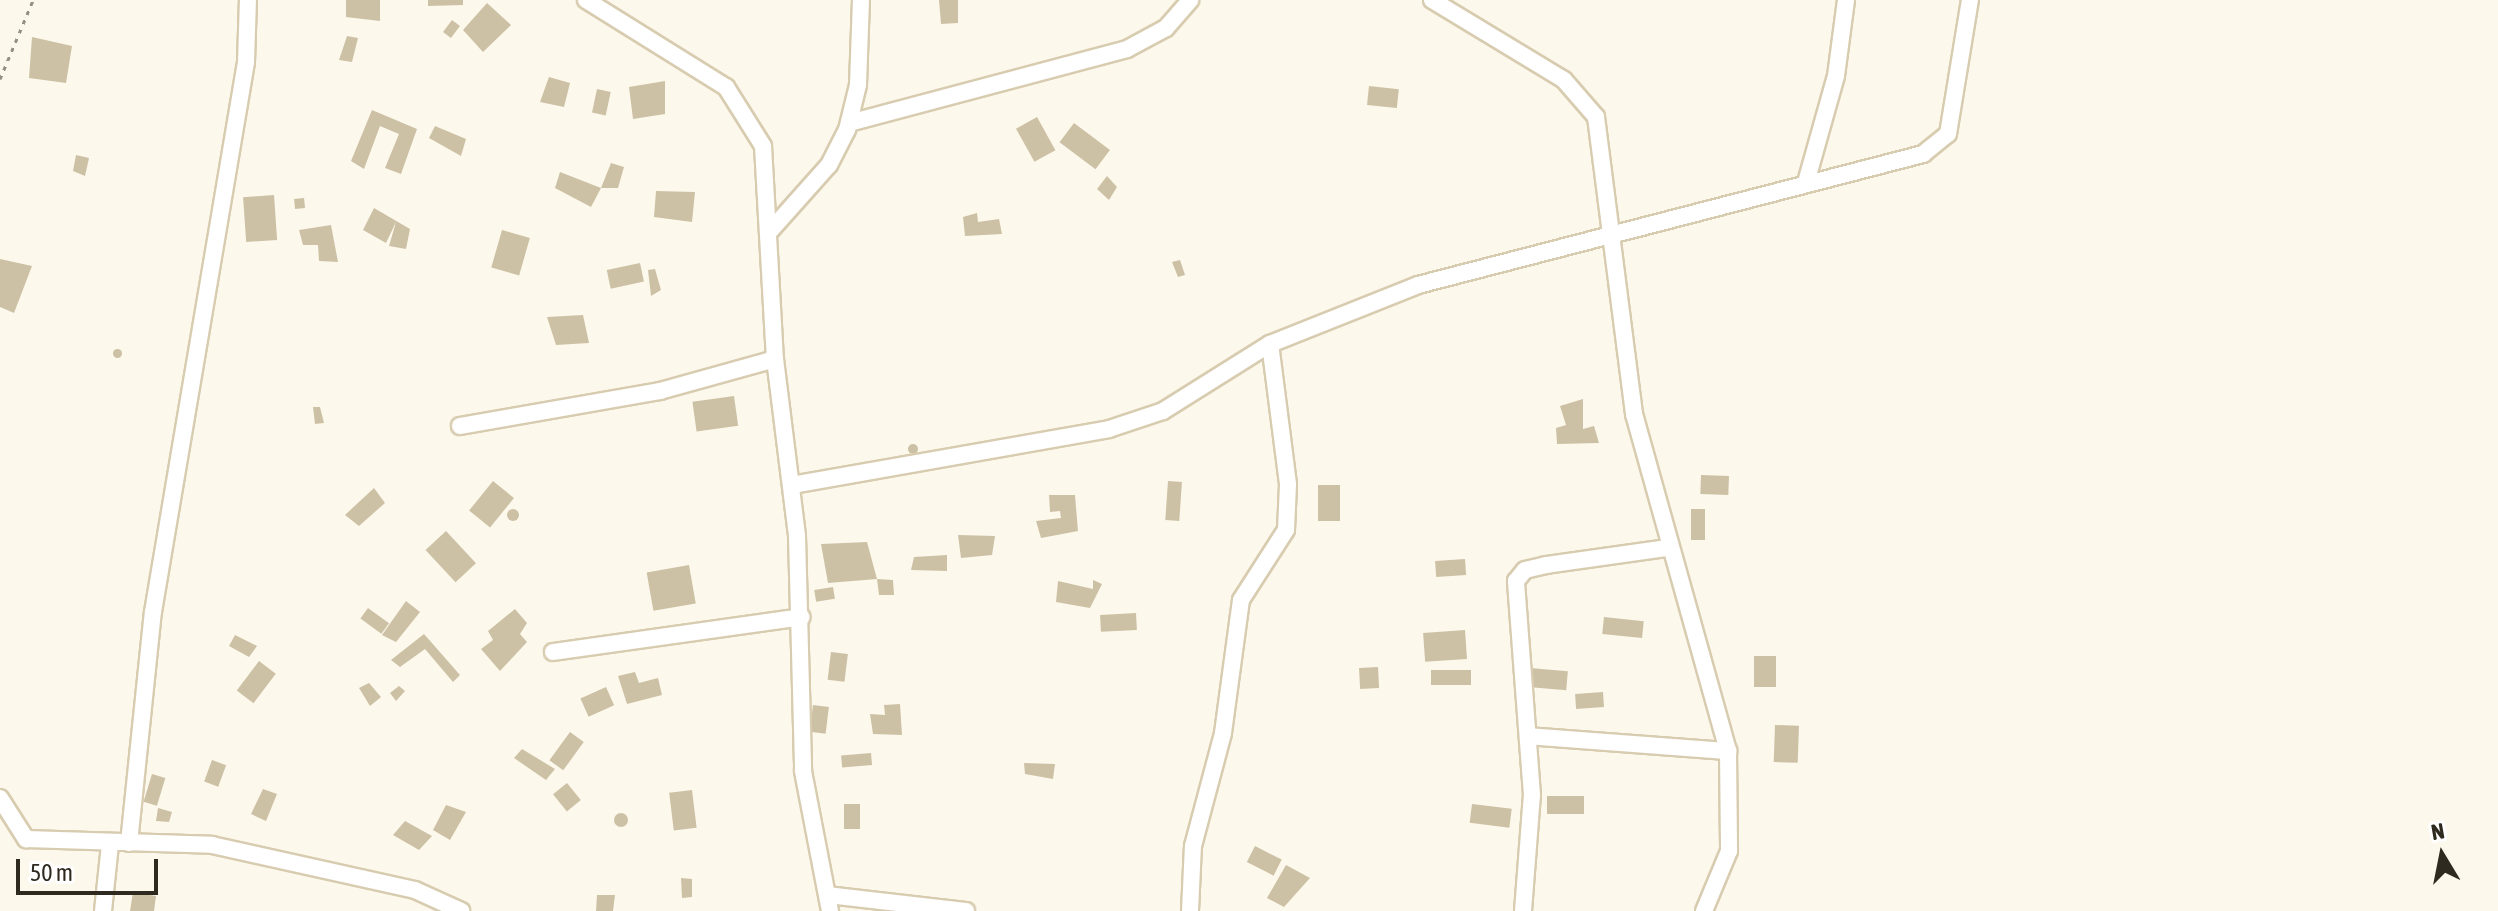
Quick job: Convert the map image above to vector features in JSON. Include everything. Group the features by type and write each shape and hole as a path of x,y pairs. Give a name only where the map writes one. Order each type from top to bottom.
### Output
{"street":[{"path":"129,843 153,612 246,62 248,0"},
{"path":"586,0 726,87 758,130 771,230 775,359 792,485 802,617 803,771 829,903 966,911"},
{"path":"771,230 829,165 849,123 858,85 861,0"},
{"path":"849,123 1127,49 1166,28 1190,0"},
{"path":"1432,0 1583,95 1601,140 1634,414 1667,548 1720,702 1728,751 1729,851 1704,911"},
{"path":"1807,179 1836,76 1846,0"},
{"path":"792,485 1109,429 1163,411 1270,344 1418,285 1613,229 1807,179 1923,154 1948,134 1970,0"},
{"path":"1190,911 1193,846 1223,733 1241,600 1286,530 1288,484 1270,344"},
{"path":"460,426 660,391 775,359"},
{"path":"1523,911 1532,795 1516,581 1546,565 1667,548"},
{"path":"553,652 802,617"},
{"path":"1528,736 1728,751"},
{"path":"0,798 26,839 212,845 309,864 415,890 461,911"},
{"path":"103,911 110,844"}],"path":[{"path":"0,79 33,0"}],"building":[{"path":"346,0 380,0 380,21 346,17"},
{"path":"428,0 463,0 463,5 428,6"},
{"path":"939,0 958,0 958,23 941,24"},
{"path":"487,3 511,25 483,52 463,30"},
{"path":"452,20 460,26 451,38 443,32"},
{"path":"347,36 358,38 352,62 339,60"},
{"path":"32,37 72,46 66,83 29,78"},
{"path":"549,77 570,83 564,107 540,102"},
{"path":"665,81 665,114 633,119 629,87"},
{"path":"1369,86 1399,89 1397,108 1367,105"},
{"path":"597,89 611,92 606,115 592,112"},
{"path":"372,110 417,129 401,174 385,168 399,134 380,126 364,169 351,161"},
{"path":"1037,117 1055,150 1034,162 1016,129"},
{"path":"1074,123 1110,150 1095,169 1060,142"},
{"path":"435,126 466,139 461,156 429,138"},
{"path":"76,155 89,158 85,176 73,171"},
{"path":"611,163 624,167 618,188 601,188"},
{"path":"560,172 601,188 591,207 555,188"},
{"path":"1107,176 1117,187 1109,200 1097,189"},
{"path":"656,191 695,192 692,222 654,217"},
{"path":"274,195 277,240 246,242 243,197"},
{"path":"304,198 305,208 295,209 294,199"},
{"path":"374,208 410,229 406,249 389,246 396,222 386,243 363,230"},
{"path":"977,213 978,222 999,219 1002,234 965,236 963,217"},
{"path":"331,225 338,262 319,261 318,245 303,245 299,230"},
{"path":"502,230 530,238 519,275 491,267"},
{"path":"0,259 32,266 14,313 0,307"},
{"path":"1180,260 1185,275 1178,277 1172,262"},
{"path":"640,263 644,282 611,289 607,270"},
{"path":"655,269 661,290 651,296 648,270"},
{"path":"583,315 589,343 556,345 547,317"},
{"path":"117,348 122,353 117,358 112,353"},
{"path":"734,396 738,426 697,432 692,402"},
{"path":"1583,399 1583,429 1594,426 1599,443 1557,444 1556,428 1566,425 1560,406"},
{"path":"313,407 320,407 324,423 315,424"},
{"path":"913,444 918,449 913,454 908,449"},
{"path":"1701,475 1729,476 1728,495 1700,494"},
{"path":"493,481 514,498 490,528 469,511"},
{"path":"1168,481 1182,482 1179,521 1165,520"},
{"path":"1318,485 1340,485 1340,521 1318,521"},
{"path":"374,488 385,503 359,526 345,515"},
{"path":"1049,495 1075,495 1078,531 1041,538 1036,521 1061,518 1060,511 1050,512"},
{"path":"513,509 519,515 513,521 507,515"},
{"path":"1691,509 1705,509 1705,540 1691,540"},
{"path":"446,531 476,563 456,582 426,550"},
{"path":"958,535 995,536 992,555 961,558"},
{"path":"867,542 877,579 828,583 821,544"},
{"path":"947,555 947,571 911,570 914,557"},
{"path":"1465,559 1466,575 1436,577 1435,561"},
{"path":"689,565 696,603 653,611 647,572"},
{"path":"877,579 893,580 894,595 879,595"},
{"path":"1093,580 1102,584 1090,608 1056,602 1058,581 1093,589"},
{"path":"833,587 835,599 816,602 814,590"},
{"path":"406,601 420,612 396,642 382,635"},
{"path":"368,608 389,623 381,634 360,619"},
{"path":"515,609 527,623 520,634 527,642 500,671 481,649 493,640 488,631"},
{"path":"1136,613 1137,630 1101,632 1100,615"},
{"path":"1604,617 1644,621 1642,638 1602,634"},
{"path":"1465,630 1467,659 1425,662 1423,633"},
{"path":"424,634 460,675 453,682 425,649 400,667 391,660"},
{"path":"235,635 257,646 249,657 229,646"},
{"path":"831,652 848,654 844,682 828,680"},
{"path":"1754,656 1776,656 1776,687 1754,687"},
{"path":"259,661 276,674 254,703 237,691"},
{"path":"1378,667 1379,688 1360,689 1359,668"},
{"path":"1530,668 1568,671 1566,690 1528,687"},
{"path":"1431,670 1471,670 1471,685 1431,685"},
{"path":"635,672 639,683 658,678 662,695 627,704 618,676"},
{"path":"369,683 381,697 370,706 359,688"},
{"path":"399,686 405,691 396,701 390,693"},
{"path":"606,687 614,705 589,717 580,698"},
{"path":"1603,692 1604,707 1576,709 1575,694"},
{"path":"900,704 902,735 873,734 870,714 885,715 884,705"},
{"path":"813,705 829,707 826,734 810,732"},
{"path":"1775,725 1799,726 1798,763 1774,762"},
{"path":"570,732 584,742 563,770 549,760"},
{"path":"522,749 555,769 546,780 514,758"},
{"path":"871,753 872,765 842,768 841,756"},
{"path":"212,760 226,765 218,787 204,782"},
{"path":"1024,763 1055,764 1053,779 1025,774"},
{"path":"152,774 165,778 157,806 144,802"},
{"path":"567,783 581,800 567,811 553,794"},
{"path":"263,789 277,794 266,821 251,814"},
{"path":"692,790 697,828 674,831 669,793"},
{"path":"1547,796 1584,796 1584,814 1547,814"},
{"path":"844,804 860,804 860,829 844,829"},
{"path":"1472,804 1512,809 1509,828 1470,823"},
{"path":"446,805 466,812 450,840 433,830"},
{"path":"158,808 172,812 169,822 156,821"},
{"path":"621,813 628,820 621,827 614,820"},
{"path":"405,821 432,836 419,850 393,835"},
{"path":"1255,846 1282,860 1274,876 1247,862"},
{"path":"1286,865 1310,878 1284,907 1267,898"},
{"path":"681,878 692,879 692,897 682,898"},
{"path":"133,892 156,896 154,911 130,911"},
{"path":"597,895 615,895 613,911 596,911"}]}
